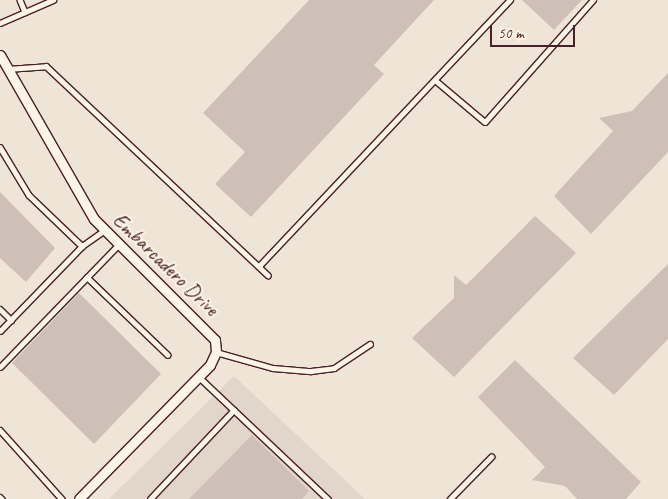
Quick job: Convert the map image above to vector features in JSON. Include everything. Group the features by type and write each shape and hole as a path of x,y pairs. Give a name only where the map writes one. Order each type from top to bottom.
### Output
{"street":[{"name":"Embarcadero Drive","path":"0,54 5,69 94,220 212,334 216,352"},
{"path":"79,499 199,376 216,352"}],"lane":[{"path":"20,0 25,12"},
{"path":"0,23 52,0"},
{"path":"259,266 510,0"},
{"path":"435,80 485,122 593,0"},
{"path":"5,69 46,66 268,275"},
{"path":"0,148 29,195 82,246"},
{"path":"0,331 82,246 105,230"},
{"path":"0,367 119,244"},
{"path":"87,277 168,355"},
{"path":"0,310 10,320"},
{"path":"216,352 273,368 310,371 334,368 370,344"},
{"path":"199,376 328,499"},
{"path":"150,499 234,410"},
{"path":"0,430 62,499"},
{"path":"450,499 491,457"}],"shaded area":[{"path":"0,0 668,0 668,499 0,499"},
{"path":"234,376 365,499 109,499"}],"building":[{"path":"309,0 434,0 374,65 384,74 251,217 215,184 245,152 203,113"},
{"path":"522,0 582,0 554,30"},
{"path":"668,73 668,152 591,234 554,196 613,131 599,118 632,111"},
{"path":"0,192 55,248 26,282 0,258"},
{"path":"535,216 576,253 454,377 412,338 454,298 454,275 466,285"},
{"path":"668,264 668,339 614,395 573,358"},
{"path":"79,293 161,374 94,444 12,363"},
{"path":"515,360 641,482 626,499 577,499 565,486 532,480 545,467 478,397"},
{"path":"252,435 309,491 302,499 189,499"}]}
